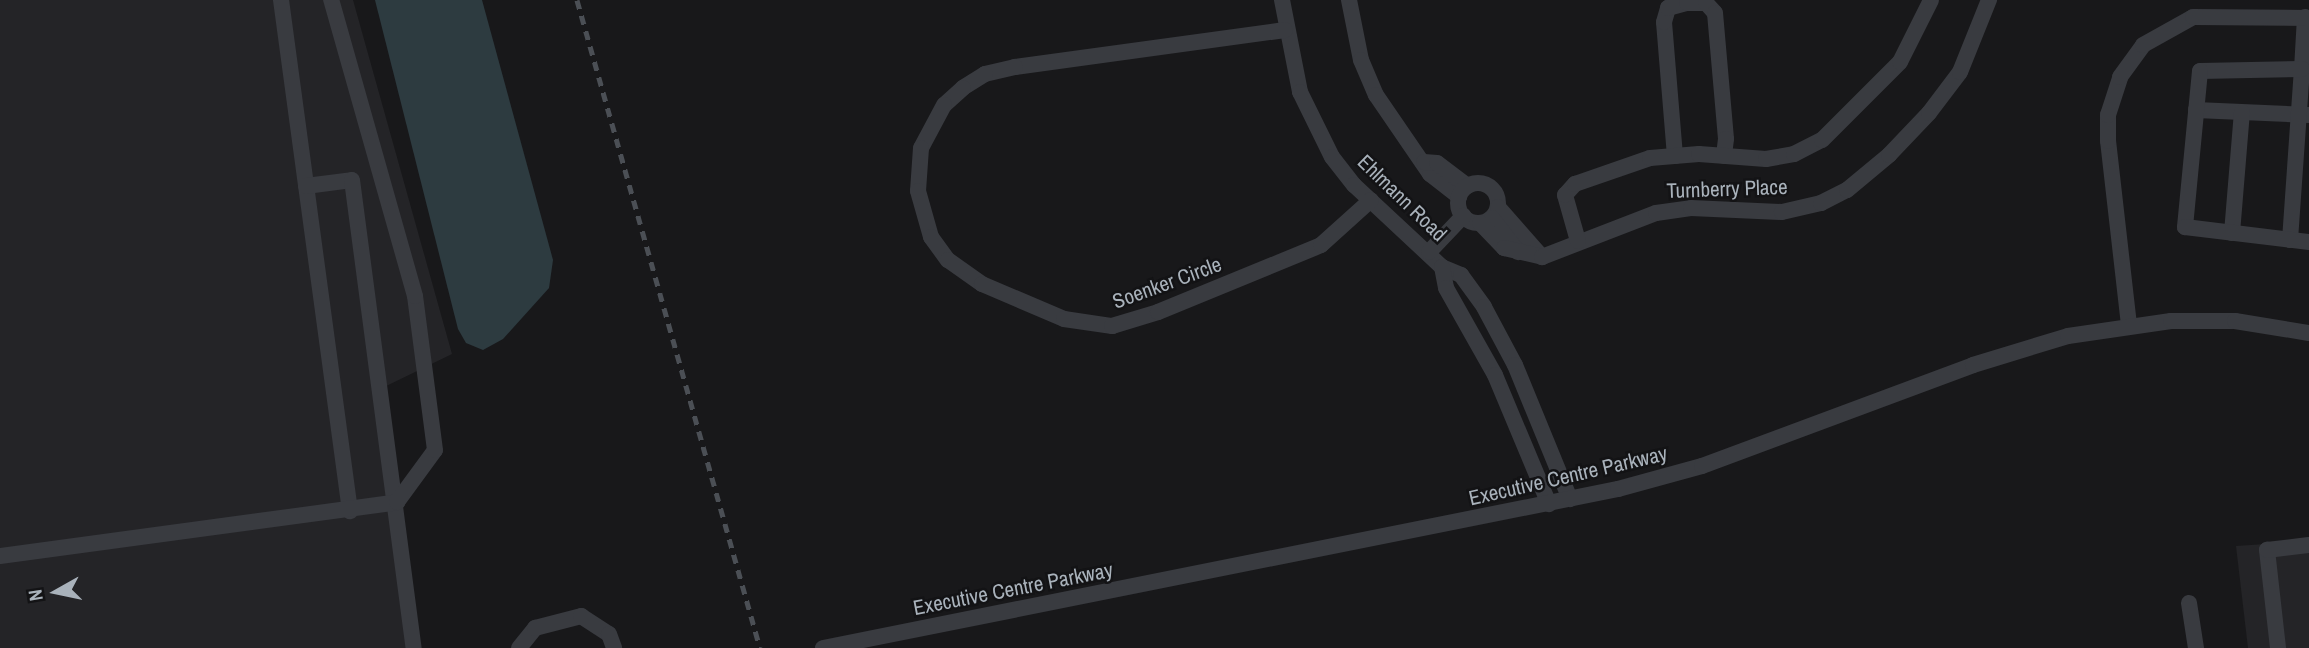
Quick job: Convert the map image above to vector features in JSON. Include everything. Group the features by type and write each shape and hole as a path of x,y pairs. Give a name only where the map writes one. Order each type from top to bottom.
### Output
{"street":[{"path":"281,0 350,510"},
{"path":"0,556 397,502 435,450 415,296 331,0"},
{"name":"Ehlmann Road","path":"1282,0 1285,30 1300,92 1332,157 1371,200 1442,267 1461,275 1484,307 1514,365 1570,499"},
{"path":"1349,0 1361,60 1376,95 1430,174 1463,192 1486,185 1496,194 1490,216 1504,248 1542,257"},
{"name":"Turnberry Place","path":"1578,241 1565,195 1575,184 1616,168 1675,156 1766,159 1794,155 1822,140 1900,62 1931,0"},
{"name":"Turnberry Place","path":"1542,257 1657,213 1691,208 1782,212 1821,204 1847,190 1929,113 1960,72 1989,0"},
{"name":"Turnberry Place","path":"1675,156 1664,22 1668,8 1687,3 1706,3 1715,13 1726,139 1724,156"},
{"path":"2129,325 2108,141 2108,115 2120,76 2143,45 2193,17 2307,18 2304,115 2290,240"},
{"name":"Soenker Circle","path":"1285,30 1014,67 985,74 962,88 944,105 921,148 918,191 931,237 948,260 982,284 1063,319 1112,326 1158,312 1321,245 1371,200"},
{"path":"2305,69 2200,71 2185,228 2309,242"},
{"path":"2196,110 2304,115"},
{"path":"2232,233 2242,112"},
{"path":"306,187 352,180 397,502 414,648"},
{"path":"1429,253 1463,216 1463,192"},
{"path":"1463,216 1490,216 1542,257"},
{"name":"Ehlmann Road","path":"1442,267 1446,288 1495,375 1549,504"},
{"name":"Executive Centre Parkway","path":"823,648 1570,499 1702,466 2023,348 2129,325 2235,321 2309,332"},
{"path":"2278,648 2267,550 2309,545"},
{"path":"2189,603 2196,648"},
{"path":"519,648 536,628 581,616 609,634 614,648"}],"shaded area":[{"path":"0,0 353,0 452,354 378,390 408,648 0,648"},
{"path":"375,0 482,0 553,260 549,288 503,339 483,350 466,343 458,329"},
{"path":"2309,541 2309,648 2248,648 2236,546"}],"railway":[{"path":"577,0 760,648"}]}
